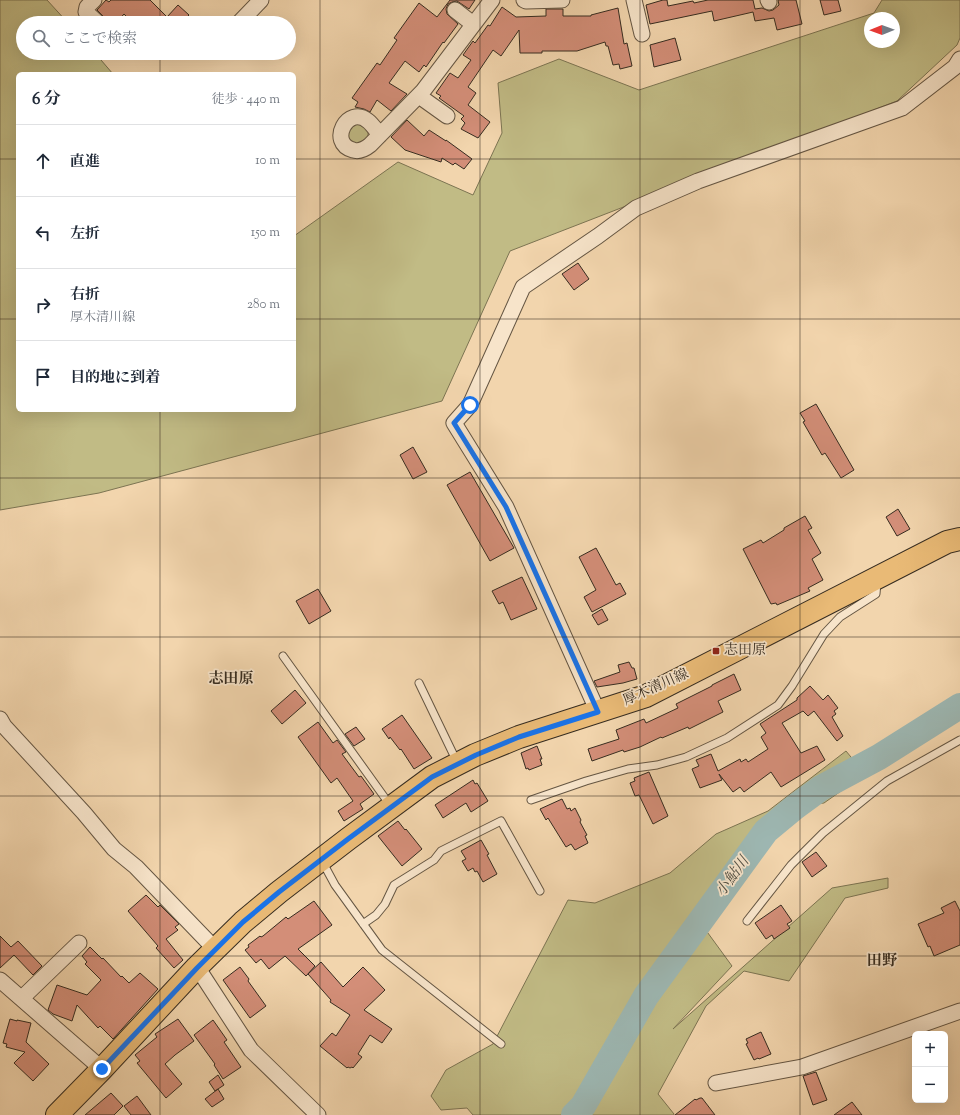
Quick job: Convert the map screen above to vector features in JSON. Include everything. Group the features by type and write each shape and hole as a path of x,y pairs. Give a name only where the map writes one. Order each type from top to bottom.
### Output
{"main road":[{"name":"厚木清川線","path":"57,1115 215,949 243,922 321,860 432,777 476,755 519,737 646,696 947,542 960,539"}],"street":[{"path":"90,16 86,12 87,7 94,0"},
{"path":"246,16 261,0"},
{"path":"380,135 419,96 492,0"},
{"path":"524,0 562,0"},
{"path":"634,0 642,34"},
{"path":"455,10 473,24"},
{"path":"598,712 506,507 454,423 470,405 522,286 598,236 636,208 698,181 902,108 955,68 960,59"},
{"path":"419,96 447,116"},
{"path":"0,719 4,726 84,813 114,849 136,867 215,949"},
{"path":"22,998 79,943"},
{"path":"197,968 251,1050 318,1115"},
{"path":"0,980 102,1069"},
{"path":"716,1083 802,1067 960,1011"}],"lane":[{"path":"531,800 586,781 621,771 657,765 686,757 727,738 749,724 778,705 792,686 824,634 840,617 876,594 878,578"},
{"path":"283,656 391,807"},
{"path":"418,683 458,764"},
{"path":"747,921 791,865 823,833 887,781 960,740"},
{"path":"363,924 376,915 385,904 394,885 434,860 441,851 501,822 540,891"},
{"path":"321,860 335,885 382,950 501,1044"}],"shaded area":[{"path":"0,0 47,0 62,16 16,16 16,60 101,60 111,72 16,72 16,412 296,412 296,235 398,162 473,195 502,133 498,83 559,59 639,90 864,16 864,48 900,48 900,12 875,12 882,0 960,0 960,38 957,45 897,101 510,251 442,401 99,493 0,510"},
{"path":"357,123 368,130 368,138 355,146 345,133"},
{"path":"846,751 865,774 824,803 802,805 688,925 705,929 732,966 673,1029 832,888 888,878 888,888 845,898 789,981 744,971 706,1006 658,1094 674,1115 473,1115 467,1108 441,1110 431,1096 446,1070 493,1044 568,900 595,903 670,873 716,834 768,811"}],"building":[{"path":"106,0 109,2 111,0 150,0 166,16 126,16 124,14 122,16 103,16 97,10"},
{"path":"450,0 475,0 469,9 457,1 448,4 446,9 447,14 458,24 444,43 443,42 426,67 424,65 419,72 405,61 389,83 407,94 391,111 377,100 370,112 355,107 358,102 352,98 377,63 380,65 397,40 394,38 419,3 437,17"},
{"path":"667,0 668,6 693,1 694,3 708,0 753,0 755,9 762,8 769,11 773,10 779,5 778,0 796,0 802,24 777,30 774,18 755,21 753,12 714,21 712,11 650,24 646,5"},
{"path":"820,0 838,0 841,11 824,15"},
{"path":"178,5 189,15 188,16 168,16"},
{"path":"502,7 516,17 546,16 546,9 563,9 563,16 591,16 618,8 624,44 627,43 632,66 620,69 619,64 613,65 608,46 606,46 605,42 577,51 542,51 542,53 520,53 519,30 501,56 493,50 468,87 476,93 468,105 490,122 478,138 461,129 465,123 461,119 464,116 439,98 441,96 436,93 450,73 458,78 471,60 463,55 473,41 475,43 488,25 490,26"},
{"path":"675,38 681,60 654,67 650,45"},
{"path":"407,120 424,136 429,130 446,140 472,159 464,169 455,163 453,165 442,158 441,162 405,150 391,137"},
{"path":"578,263 589,279 574,290 562,274"},
{"path":"816,404 854,470 841,478 825,453 822,455 803,422 805,421 800,413"},
{"path":"413,447 427,472 413,479 400,455"},
{"path":"470,472 514,548 490,561 447,485"},
{"path":"898,509 910,529 897,536 886,517"},
{"path":"805,516 812,528 808,530 821,553 812,559 823,580 808,588 810,591 777,605 776,603 771,604 743,549 761,540 763,543 784,530 784,528"},
{"path":"596,548 616,585 620,583 626,594 592,612 584,597 596,590 579,557"},
{"path":"522,577 537,609 511,620 503,602 499,604 492,591"},
{"path":"318,589 331,611 309,624 296,601"},
{"path":"602,609 608,620 598,625 592,615"},
{"path":"629,662 632,668 634,668 637,679 597,687 594,681 620,672 618,665"},
{"path":"734,674 741,690 718,701 723,712 689,729 688,727 640,747 624,752 623,750 592,761 588,749 619,739 616,730 644,719 646,723 678,708 676,704"},
{"path":"810,686 823,700 828,695 838,708 834,711 836,714 832,717 843,736 837,741 814,711 808,716 803,711 782,723 801,753 817,746 825,760 781,787 771,772 744,792 740,787 733,792 719,774 722,780 700,788 692,769 699,766 696,760 711,754 718,771 740,759 741,762 746,759 748,762 768,749 761,737 766,733 760,724 797,700 797,698"},
{"path":"295,690 306,703 282,724 271,711"},
{"path":"402,715 432,758 414,769 401,749 400,750 390,737 389,739 382,729"},
{"path":"318,722 333,743 337,740 346,752 342,754 374,794 360,804 363,809 344,821 338,811 353,801 337,778 331,783 298,737"},
{"path":"356,727 365,739 354,746 345,734"},
{"path":"537,746 542,759 540,759 542,765 529,770 528,768 526,769 521,753"},
{"path":"649,772 668,816 653,824 639,795 635,796 630,783 635,781 634,778"},
{"path":"473,780 475,784 477,783 488,801 471,812 466,803 443,818 435,805"},
{"path":"562,799 567,809 570,808 571,811 575,808 587,835 585,836 588,843 575,850 571,844 566,847 548,818 546,820 540,809"},
{"path":"398,821 422,849 402,866 378,836"},
{"path":"481,840 489,854 487,855 497,874 483,882 477,871 475,872 473,868 468,871 462,861 466,859 461,851"},
{"path":"816,852 827,866 812,877 802,862"},
{"path":"146,895 158,907 160,905 179,924 175,927 178,930 166,939 183,960 174,968 156,948 158,946 128,911"},
{"path":"314,901 332,925 298,949 315,966 306,976 285,956 269,969 261,959 256,963 245,950 249,947 248,945 260,936 263,936 286,917 288,919"},
{"path":"955,901 960,911 960,945 934,956 930,946 928,947 918,924 944,913 941,908"},
{"path":"781,905 792,921 787,924 790,928 774,939 772,935 766,939 755,923"},
{"path":"0,936 11,947 18,941 42,966 33,975 14,955 0,968"},
{"path":"90,947 129,983 140,973 158,989 113,1039 100,1026 98,1028 77,1005 72,1021 53,1014 48,1010 57,985 87,995 101,980 85,964 87,962 82,956"},
{"path":"321,962 343,987 363,967 385,990 364,1010 392,1029 382,1043 370,1035 358,1054 362,1057 353,1068 347,1068 320,1046 332,1033 336,1036 350,1015 330,1002 331,1000 308,974"},
{"path":"240,967 266,1006 250,1018 223,980"},
{"path":"10,1019 31,1023 26,1042 49,1064 33,1081 14,1063 25,1052 6,1047 7,1044 3,1043"},
{"path":"178,1019 194,1041 165,1064 182,1084 166,1098 137,1063 140,1061 135,1055 157,1037 155,1034"},
{"path":"213,1020 227,1040 224,1042 241,1067 223,1079 214,1065 215,1064 194,1035"},
{"path":"761,1032 771,1054 754,1060 746,1044 748,1043 746,1039"},
{"path":"816,1072 827,1100 813,1105 803,1076"},
{"path":"218,1075 224,1085 215,1091 209,1082"},
{"path":"218,1089 224,1099 212,1107 205,1099"},
{"path":"111,1093 123,1106 114,1115 85,1115"},
{"path":"137,1096 151,1115 131,1115 124,1106"},
{"path":"702,1098 715,1115 675,1115 695,1099"},
{"path":"852,1102 862,1115 834,1115"}],"waterway":[{"name":"小鮎川","path":"574,1115 583,1106 646,996 766,831 821,788 879,757 960,706"}],"place":[{"name":"志田原","path":"716,651"}],"district":[{"name":"志田原","path":"231,679"},
{"name":"田野","path":"882,961"}],"route":[{"path":"102,1069 197,968 243,922 279,892 348,839 432,777 476,755 519,737 598,712 506,507 454,423 470,405"}]}
